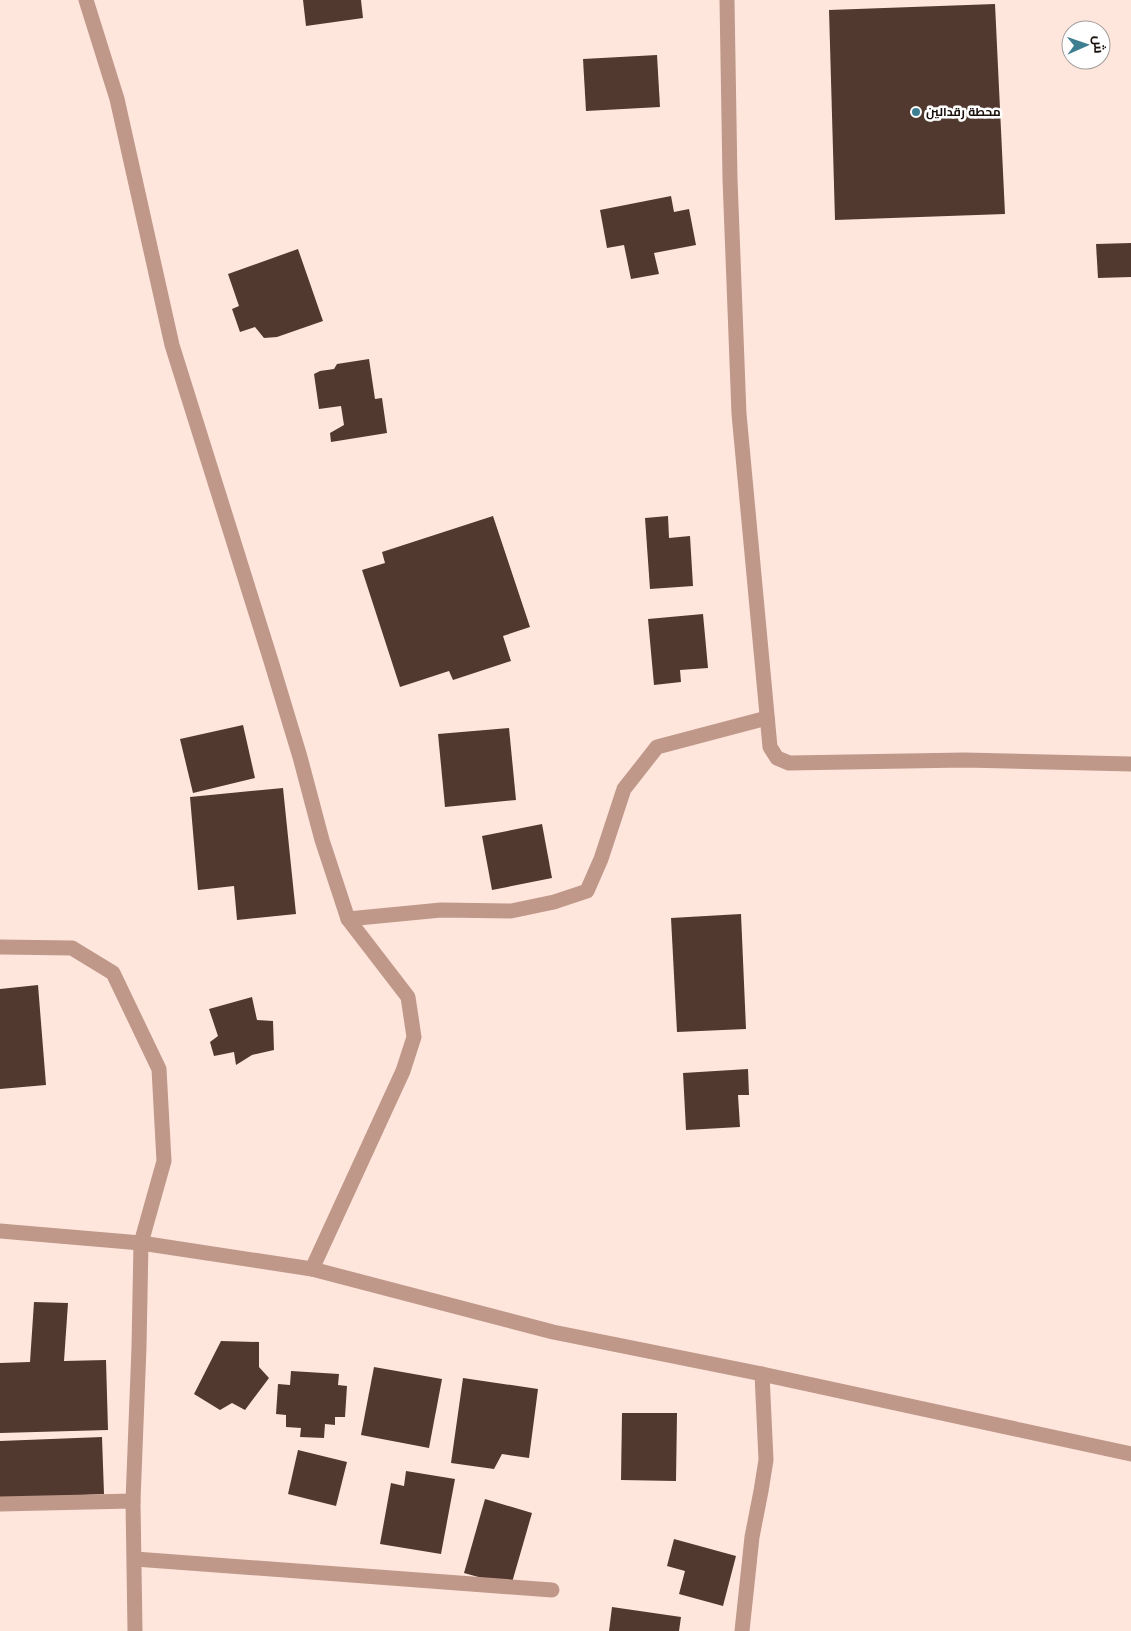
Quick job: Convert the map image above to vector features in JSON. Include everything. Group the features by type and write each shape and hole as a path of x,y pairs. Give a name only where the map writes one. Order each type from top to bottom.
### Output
{"street":[{"path":"86,0 117,99 172,345 271,660 300,756 322,840 348,919 408,997 414,1037 399,1079 312,1269"},
{"path":"727,0 730,179 739,414 770,747 777,758 789,763 965,760 1131,764"},
{"path":"348,919 441,910 511,911 554,902 587,891 601,859 624,789 657,748 767,718"},
{"path":"0,947 72,948 112,973 159,1069 164,1161 141,1243 133,1500 135,1631"},
{"path":"0,1231 141,1243 312,1269 553,1332 762,1374 1131,1454"},
{"path":"742,1631 752,1537 762,1491 766,1460 762,1374"},
{"path":"0,1504 133,1500"},
{"path":"134,1559 552,1590"}],"building":[{"path":"303,0 361,0 363,18 306,26"},
{"name":"محطة رقدالين","path":"995,4 1005,214 835,220 829,10"},
{"path":"657,55 660,107 586,111 583,59"},
{"path":"671,196 674,212 689,209 696,245 654,253 659,274 631,279 624,245 607,248 600,210"},
{"path":"1131,243 1131,277 1098,278 1096,244"},
{"path":"298,249 323,321 277,337 264,338 255,327 240,332 232,309 239,306 228,274"},
{"path":"369,359 375,399 382,398 387,433 331,442 330,433 344,425 341,406 319,409 314,374 334,369 337,364"},
{"path":"493,516 530,627 503,636 511,661 453,680 449,671 400,687 362,570 385,563 382,552"},
{"path":"668,516 669,538 690,536 693,586 650,589 645,518"},
{"path":"703,614 708,668 680,670 681,682 654,685 648,619"},
{"path":"243,725 255,778 193,793 180,739"},
{"path":"509,728 516,800 445,807 438,734"},
{"path":"283,788 296,914 237,920 234,886 198,890 190,797"},
{"path":"542,824 552,878 492,890 482,836"},
{"path":"741,914 746,1029 677,1032 671,918"},
{"path":"38,985 46,1085 0,1089 0,989"},
{"path":"252,997 257,1020 273,1021 274,1050 252,1055 236,1065 234,1052 214,1056 210,1042 218,1036 209,1009"},
{"path":"748,1069 749,1095 738,1095 740,1127 686,1130 683,1073"},
{"path":"34,1302 68,1303 64,1361 106,1360 108,1430 0,1433 0,1363 30,1362"},
{"path":"221,1341 259,1342 259,1367 269,1378 245,1410 232,1403 220,1410 194,1394"},
{"path":"374,1367 442,1379 429,1448 361,1435"},
{"path":"291,1371 339,1374 338,1385 347,1386 345,1417 335,1417 335,1425 325,1424 324,1438 300,1437 301,1428 286,1427 286,1415 276,1414 278,1384 290,1385"},
{"path":"463,1378 538,1389 529,1458 502,1454 494,1469 451,1463"},
{"path":"622,1413 677,1413 676,1481 621,1480"},
{"path":"102,1437 104,1494 0,1499 0,1441"},
{"path":"298,1450 347,1462 336,1506 288,1494"},
{"path":"406,1471 455,1479 441,1554 380,1544 391,1483 404,1486"},
{"path":"485,1499 532,1513 511,1586 464,1573"},
{"path":"674,1539 736,1556 723,1606 679,1594 685,1571 667,1566"},
{"path":"612,1607 681,1617 679,1631 609,1631"}],"place":[{"name":"محطة رقدالين","path":"916,112"}]}
